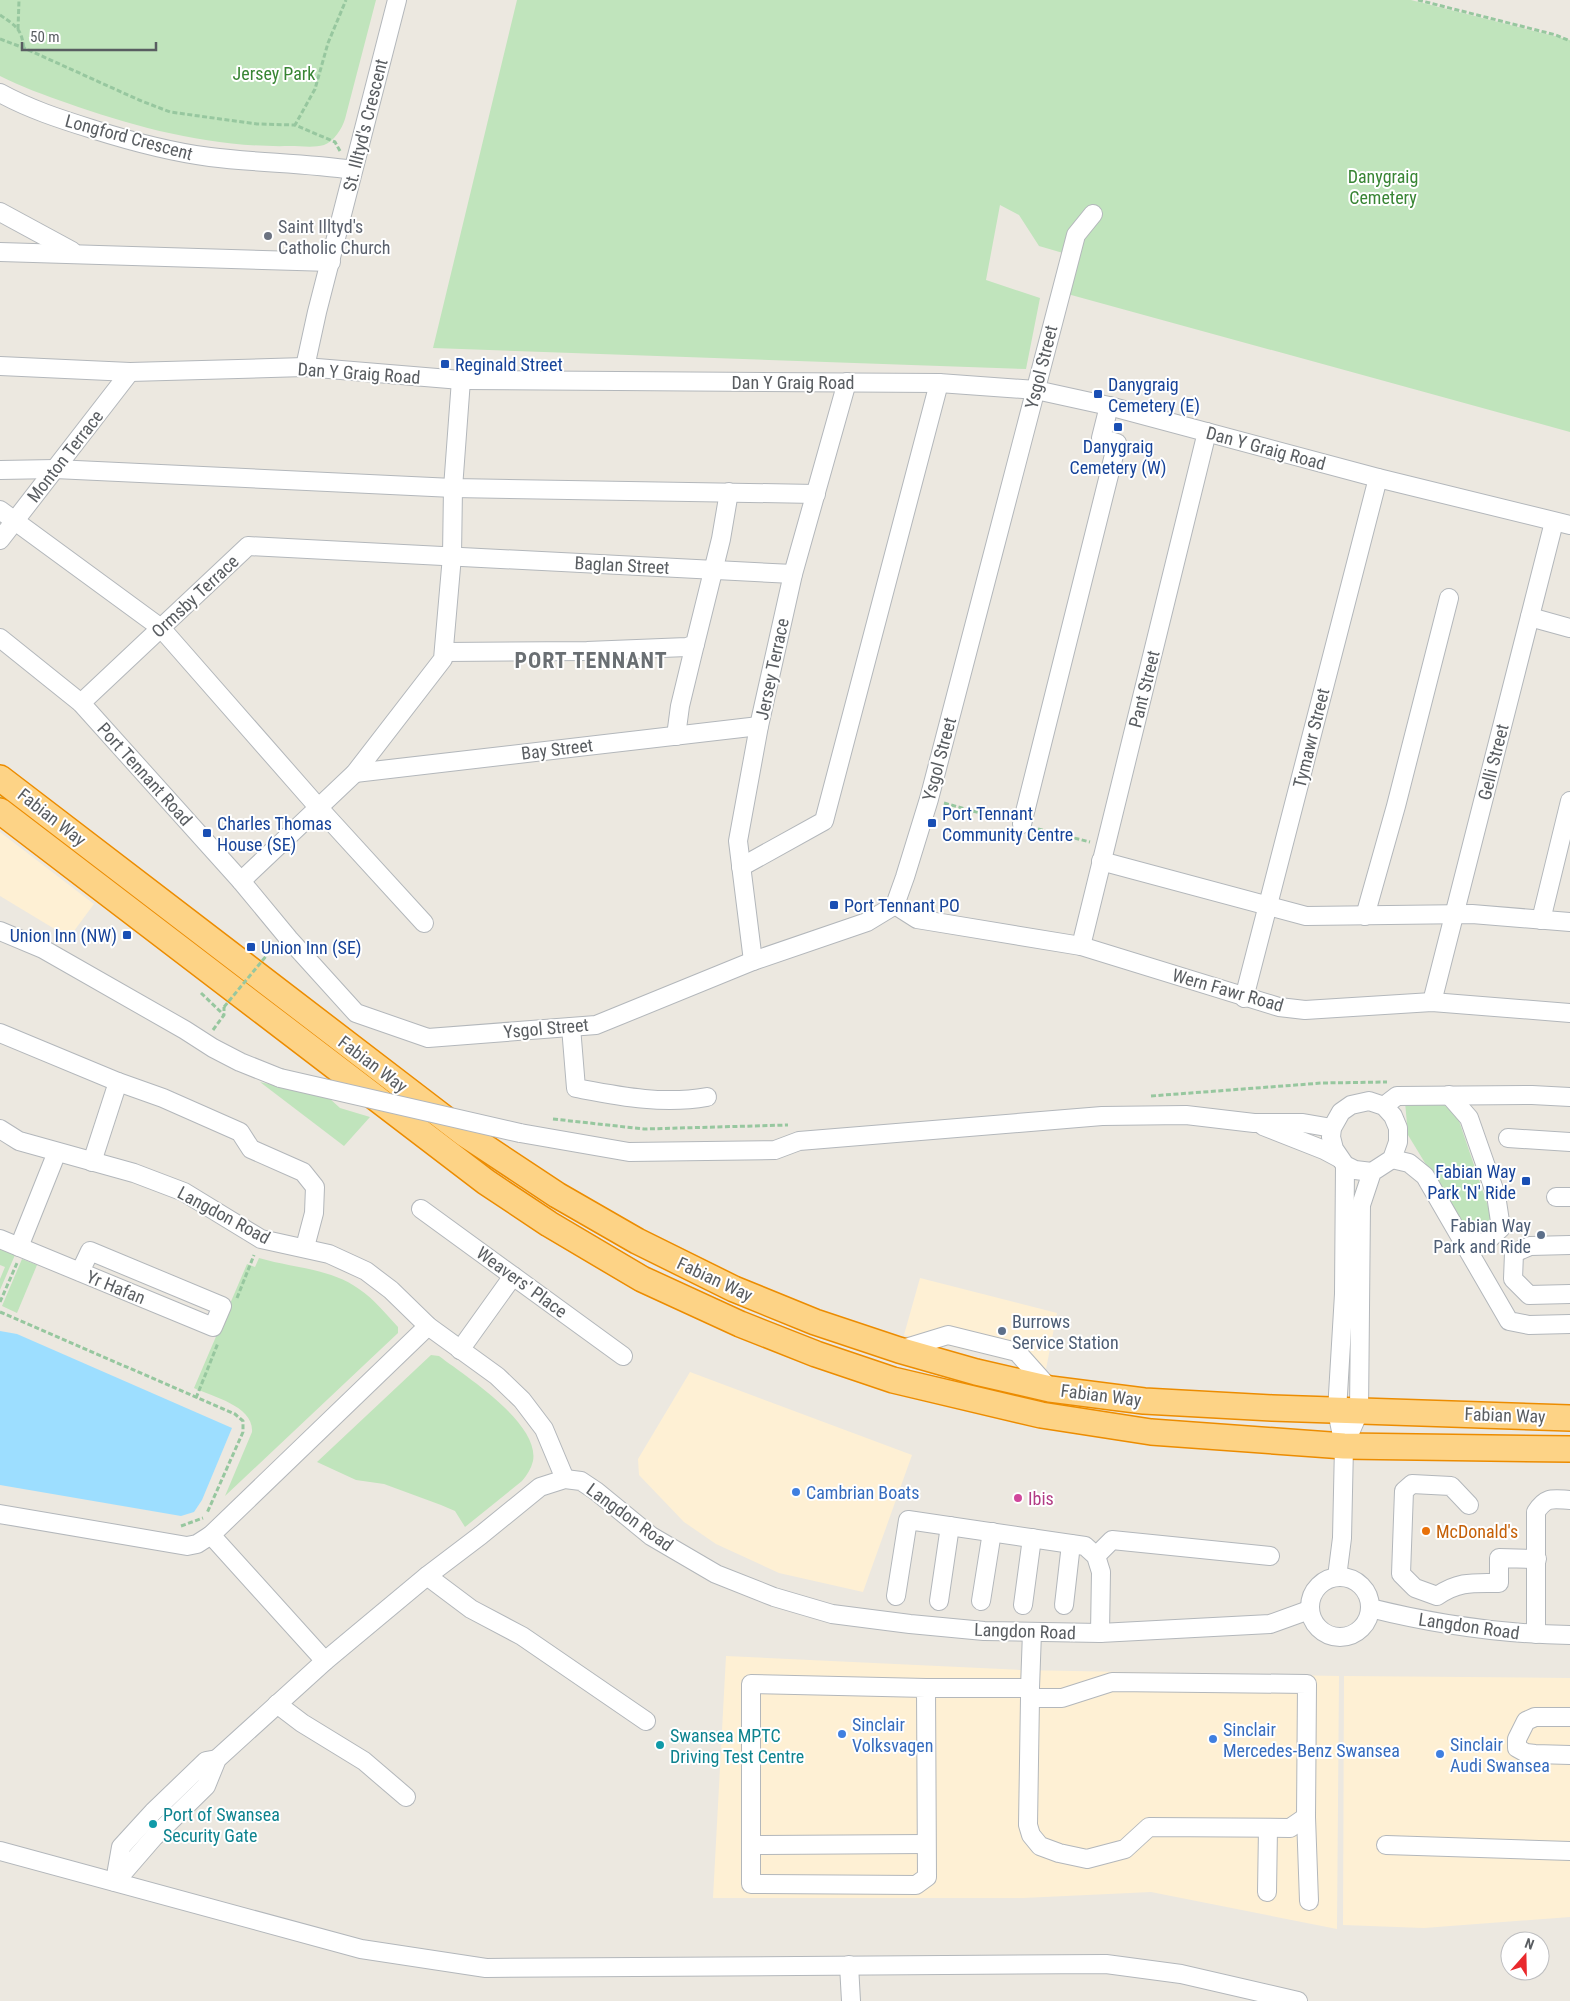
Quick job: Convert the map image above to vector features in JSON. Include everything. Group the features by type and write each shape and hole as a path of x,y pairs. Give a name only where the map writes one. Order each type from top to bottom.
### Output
{"highway":[{"name":"Fabian Way","path":"0,778 465,1134 550,1190 637,1241 734,1289 815,1322 899,1350 976,1372 1050,1389 1144,1401 1348,1412 1570,1418"},
{"name":"Fabian Way","path":"0,811 486,1182 549,1224 642,1280 740,1324 816,1354 893,1380 1041,1415 1151,1432 1344,1446 1570,1449"}],"street":[{"name":"St. Illtyd's Crescent","path":"305,367 317,312 397,0"},
{"name":"Longford Crescent","path":"0,93 62,120 153,147 208,157 326,166 353,170"},
{"path":"0,212 75,253"},
{"name":"Ysgol Street","path":"356,1013 428,1038 596,1025 753,961 867,922 895,905 928,799 1076,236 1093,214"},
{"path":"0,252 331,262"},
{"name":"Dan Y Graig Road","path":"0,366 130,372 305,367 461,380 939,383 1036,390 1109,406 1378,478 1562,523"},
{"name":"Monton Terrace","path":"0,540 130,372"},
{"path":"241,881 355,773 443,659 452,556 461,380"},
{"name":"Jersey Terrace","path":"753,961 738,841 759,726 793,574 847,382"},
{"path":"741,867 824,821 939,383"},
{"path":"1022,824 1118,443 1101,438 1109,406"},
{"name":"Pant Street","path":"1080,946 1207,432"},
{"path":"0,470 55,469 454,488 816,494"},
{"name":"Tymawr Street","path":"1244,998 1378,478"},
{"path":"676,736 680,706 726,515 729,492"},
{"path":"0,510 161,628 318,807 424,923"},
{"name":"Gelli Street","path":"1432,1002 1530,617 1562,523"},
{"name":"Ormsby Terrace","path":"81,703 248,546 452,556"},
{"name":"Baglan Street","path":"452,556 793,574"},
{"path":"1365,916 1396,806 1449,598"},
{"path":"1530,617 1570,628"},
{"name":"Port Tennant Road","path":"0,638 81,703 241,881 289,939 356,1013"},
{"path":"444,652 607,650 687,647 695,644"},
{"name":"Bay Street","path":"355,773 759,726"},
{"path":"1541,920 1570,802"},
{"path":"1101,861 1306,916 1472,914 1570,922"},
{"name":"Wern Fawr Road","path":"895,905 917,919 1080,946 1244,998 1280,1007 1305,1010 1432,1002 1570,1013"},
{"path":"0,931 43,949 213,1048 240,1062 280,1078 520,1133 629,1152 775,1150 799,1141 1102,1116 1186,1115 1254,1123 1302,1123 1332,1128"},
{"path":"571,1027 576,1088 653,1100 674,1101 707,1097"},
{"path":"0,1033 118,1082 163,1098 240,1132 251,1149 303,1172 315,1187 314,1213 305,1247"},
{"path":"92,1162 118,1082"},
{"path":"1449,1095 1469,1118 1496,1195 1501,1228 1485,1243 1462,1240"},
{"path":"1384,1106 1397,1096 1532,1095 1570,1097"},
{"path":"1254,1123 1324,1150 1342,1162 1355,1170 1372,1172 1392,1159 1398,1142 1398,1128 1393,1116 1384,1106 1369,1101 1351,1105 1341,1112 1332,1128 1334,1149 1342,1162 1348,1412"},
{"name":"Langdon Road","path":"0,1129 19,1141 134,1172 184,1192 261,1239 285,1245 305,1247 328,1254 366,1271 391,1290 428,1326 497,1376 522,1400 544,1429 565,1479 581,1482 596,1491 651,1536 716,1574 774,1597 832,1614 984,1631 1100,1633 1270,1624 1309,1610"},
{"path":"1508,1138 1570,1142"},
{"path":"21,1248 57,1152"},
{"path":"1392,1159 1409,1163 1425,1176 1509,1321 1529,1325 1570,1324"},
{"path":"1337,1577 1342,1538 1344,1446 1362,1205 1372,1172"},
{"name":"Weavers' Place","path":"421,1209 623,1356"},
{"name":"Yr Hafan","path":"0,1239 213,1327 222,1306 172,1285"},
{"path":"1570,1245 1530,1246 1514,1253 1513,1279 1529,1295 1570,1294"},
{"path":"80,1272 90,1251 172,1285 163,1307"},
{"path":"460,1350 512,1276"},
{"path":"0,1514 187,1546 197,1544 211,1535 428,1326"},
{"path":"115,1882 154,1837 206,1786 217,1759 325,1660 427,1576 540,1487 565,1479"},
{"path":"1469,1505 1451,1486 1412,1484 1404,1492 1401,1574 1415,1588 1437,1596 1452,1586 1499,1583 1499,1558 1537,1559"},
{"path":"1536,1634 1536,1512 1540,1505 1549,1499 1570,1500"},
{"path":"896,1596 908,1520 1085,1546 1096,1556 1101,1572 1100,1633"},
{"path":"938,1601 950,1526"},
{"path":"981,1600 992,1532"},
{"path":"211,1535 325,1660"},
{"path":"1023,1605 1032,1538"},
{"path":"1096,1556 1112,1540 1270,1556"},
{"path":"1064,1605 1072,1544"},
{"path":"427,1576 471,1609 522,1636 646,1720"},
{"path":"1337,1577 1357,1582 1366,1594 1370,1608 1368,1618 1363,1627 1346,1637 1336,1637 1322,1631 1312,1620 1309,1610 1313,1592 1320,1584 1328,1579 1337,1577"},
{"name":"Langdon Road","path":"1370,1608 1466,1628 1570,1635"},
{"path":"1032,1632 1028,1825 1031,1835 1040,1846 1059,1853 1087,1859 1126,1849 1149,1827 1290,1828 1306,1817"},
{"path":"926,1688 927,1877 916,1885 751,1884 751,1684 926,1688 1030,1693 1062,1698 1112,1682 1307,1684 1306,1817 1308,1901"},
{"path":"277,1704 295,1719 364,1761 406,1797"},
{"path":"1570,1717 1535,1717 1526,1721 1517,1739 1517,1748 1526,1753 1570,1755"},
{"path":"115,1882 121,1847 152,1812 206,1761 217,1759"},
{"path":"1267,1892 1268,1828"},
{"path":"751,1845 926,1844"},
{"path":"1386,1845 1570,1851"},
{"path":"0,1851 361,1949 486,1968 1106,1964 1181,1974 1298,2001"},
{"path":"849,1965 851,2001"}],"path":[{"path":"18,28 19,0"},
{"path":"295,125 315,89 328,44 346,0"},
{"path":"1418,0 1556,35 1570,41"},
{"path":"0,15 18,28 22,34 24,48"},
{"path":"0,39 138,100 170,112 257,124 295,125 335,142 353,170"},
{"path":"210,1034 224,1015 224,1007 267,955"},
{"path":"0,1302 21,1248"},
{"path":"0,1312 235,1414 243,1420 243,1432 205,1517 182,1526 172,1524"}],"shaded area":[{"path":"0,832 94,904 74,931 58,931 0,896"},
{"path":"920,1278 1057,1313 1046,1369 904,1335"},
{"path":"690,1372 912,1455 863,1592 779,1573 716,1544 684,1522 639,1475 638,1459"},
{"path":"726,1656 1021,1670 1339,1676 1337,1929 1151,1892 1023,1898 713,1898"},
{"path":"1344,1676 1570,1678 1570,1917 1424,1928 1343,1925"}],"green space":[{"name":"Jersey Park","path":"0,0 376,0 344,123 331,141 324,145 311,147 233,144 176,135 121,121 41,94 8,80 0,76"},
{"name":"Danygraig Cemetery","path":"517,0 1411,0 1570,40 1570,432 1053,290 1063,253 1039,246 1019,215 1000,205 986,280 1040,298 1026,369 433,348"},
{"path":"0,788 131,893 128,894 0,797"},
{"path":"260,1082 329,1098 340,1108 370,1117 344,1146"},
{"path":"1422,1100 1444,1105 1457,1115 1491,1215 1486,1226 1479,1231 1470,1230 1461,1222 1408,1135 1405,1102"},
{"path":"0,1249 15,1255 0,1290 0,1279 5,1267 0,1265"},
{"path":"259,1258 310,1269 348,1282 380,1307 398,1327 398,1333 225,1496 252,1432 251,1423 240,1409 194,1388 247,1264 255,1267"},
{"path":"22,1259 37,1265 17,1313 2,1306"},
{"path":"431,1355 439,1356 498,1402 525,1431 532,1446 533,1461 529,1472 522,1481 465,1527 455,1511 384,1484 356,1480 317,1462"}],"water":[{"path":"0,1331 17,1334 232,1428 202,1500 194,1512 181,1516 0,1485"}],"place":[{"name":"Saint Illtyd's Catholic Church","path":"268,236"},
{"name":"Reginald Street","path":"445,364"},
{"name":"Danygraig Cemetery (E)","path":"1098,394"},
{"name":"Danygraig Cemetery (W)","path":"1118,427"},
{"name":"Port Tennant Community Centre","path":"932,823"},
{"name":"Charles Thomas House (SE)","path":"207,833"},
{"name":"Port Tennant PO","path":"834,905"},
{"name":"Union Inn (NW)","path":"127,935"},
{"name":"Union Inn (SE)","path":"251,947"},
{"name":"Fabian Way Park 'N' Ride","path":"1526,1181"},
{"name":"Fabian Way Park and Ride","path":"1541,1235"},
{"name":"Burrows Service Station","path":"1002,1331"},
{"name":"Cambrian Boats","path":"796,1492"},
{"name":"Ibis","path":"1018,1498"},
{"name":"McDonald's","path":"1426,1531"},
{"name":"Sinclair Volksvagen","path":"842,1734"},
{"name":"Sinclair Mercedes-Benz Swansea","path":"1213,1739"},
{"name":"Swansea MPTC Driving Test Centre","path":"660,1745"},
{"name":"Sinclair Audi Swansea","path":"1440,1754"},
{"name":"Port of Swansea Security Gate","path":"153,1824"}],"district":[{"name":"PORT TENNANT","path":"591,660"}]}
